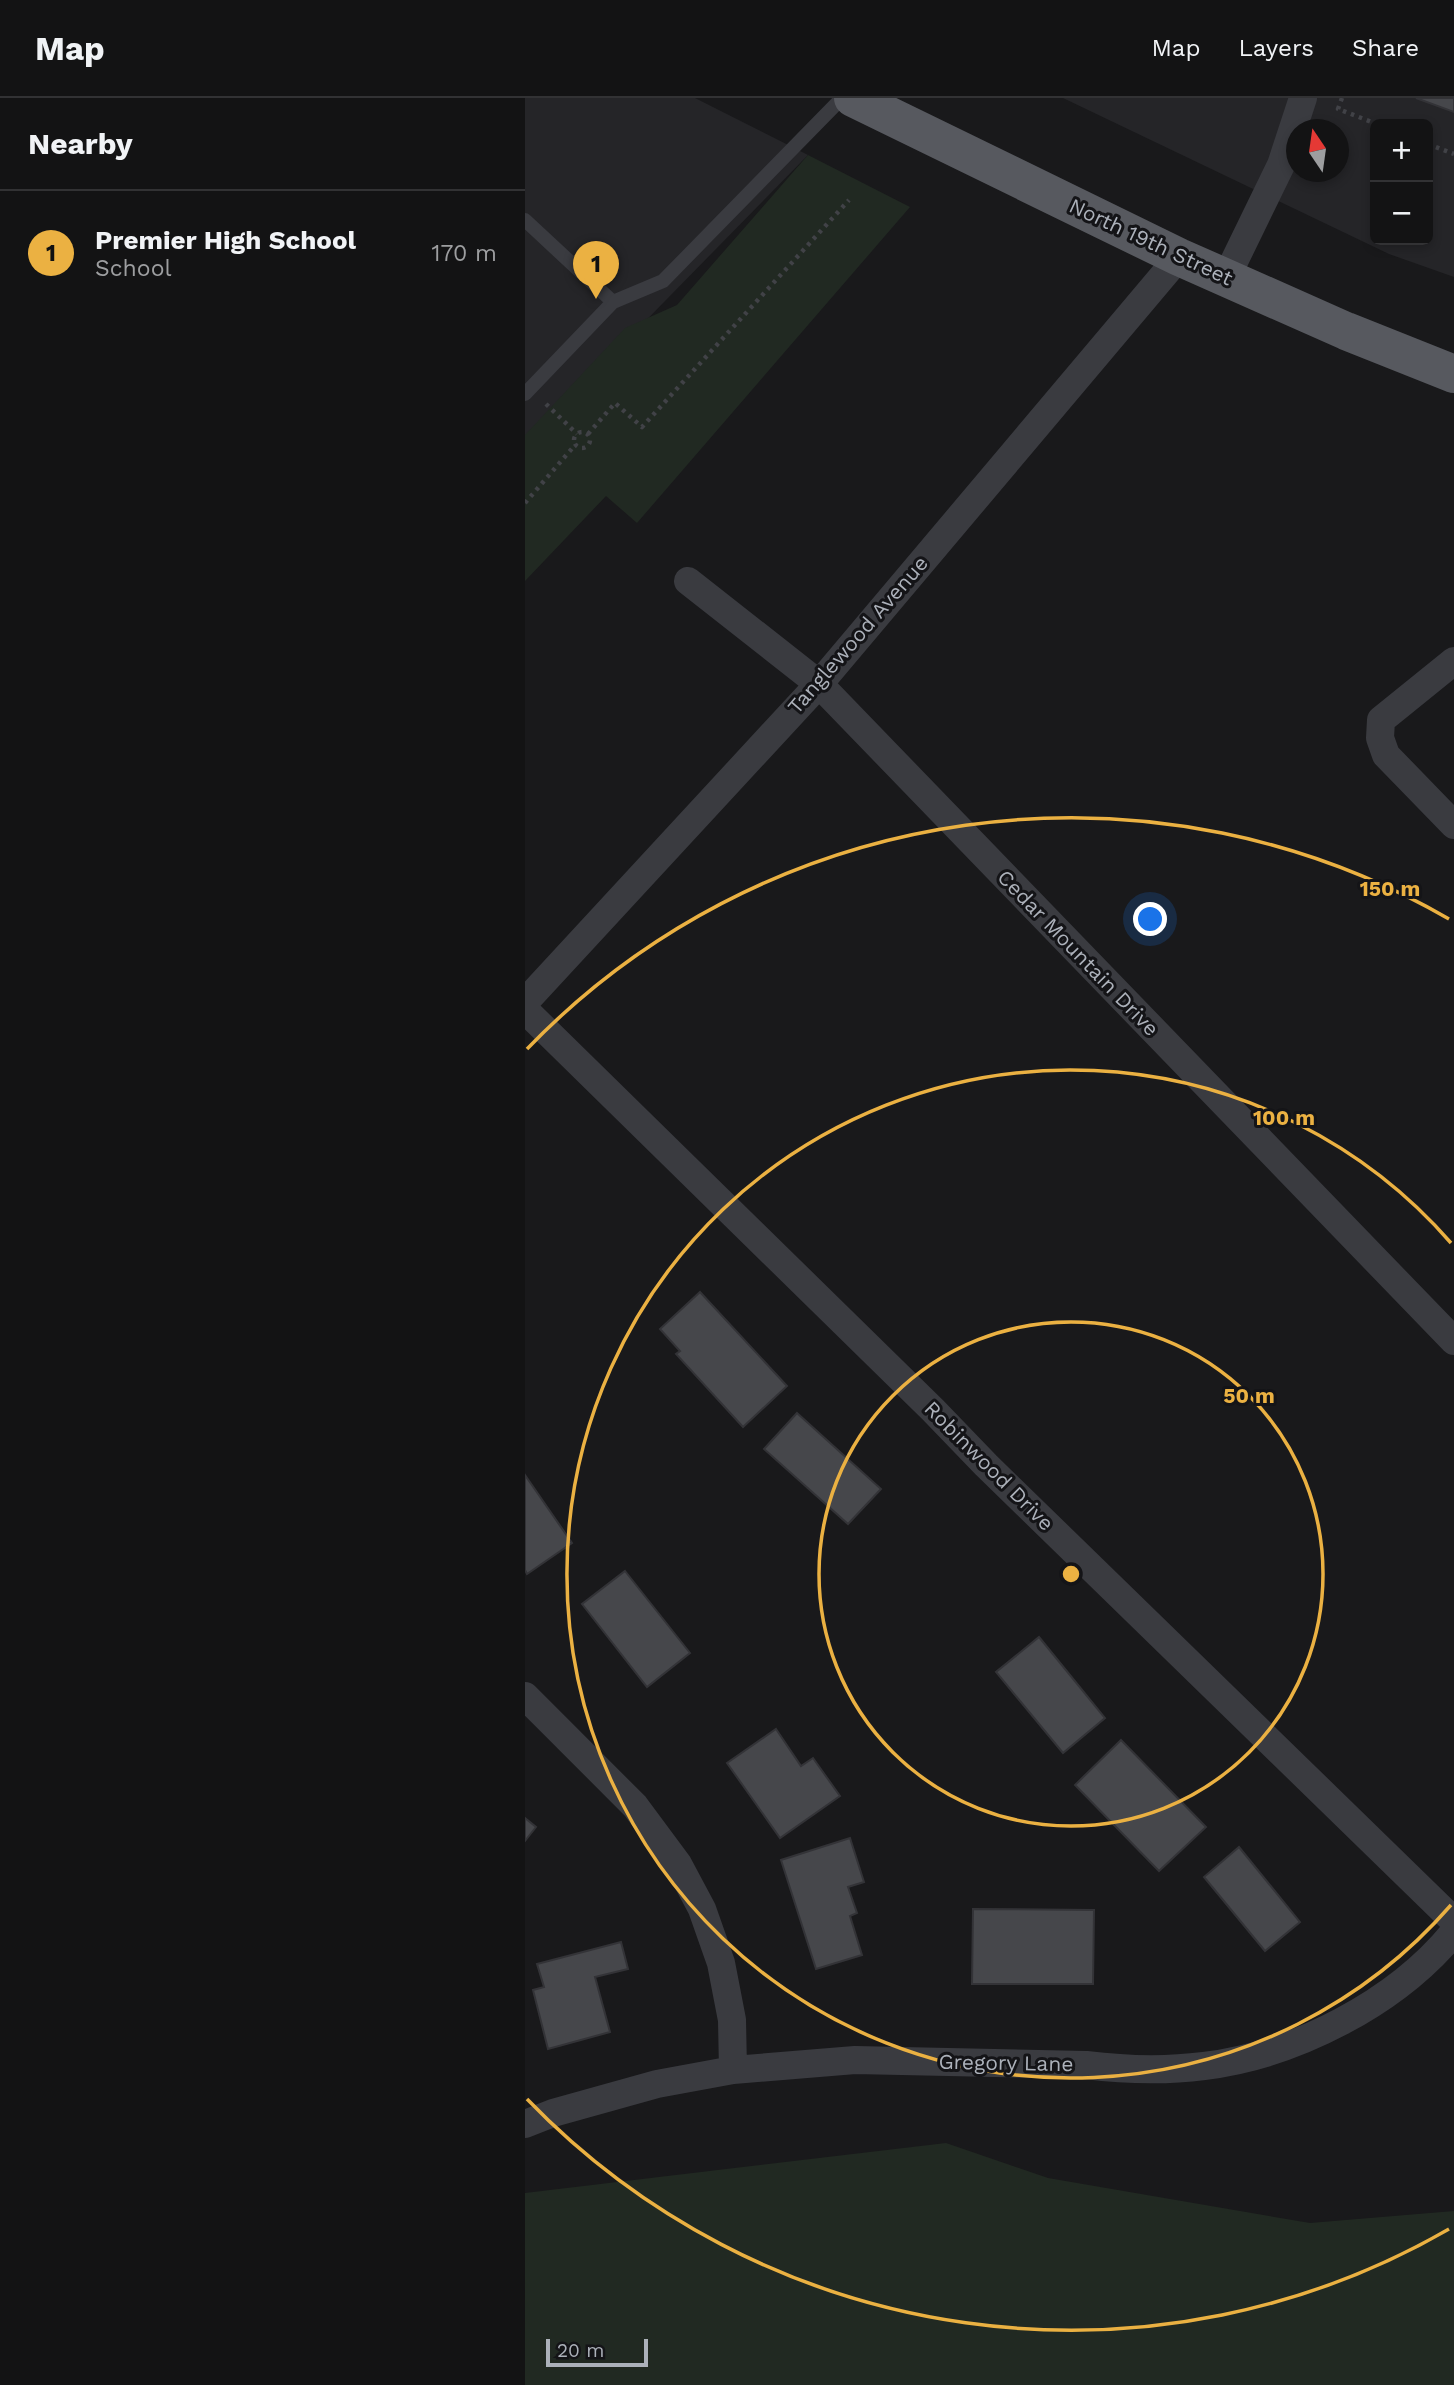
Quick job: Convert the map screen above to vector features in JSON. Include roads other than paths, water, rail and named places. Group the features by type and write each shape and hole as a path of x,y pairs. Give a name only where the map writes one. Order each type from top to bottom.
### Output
{"main road":[{"name":"North 19th Street","path":"853,98 1179,257 1346,331 1454,374"}],"street":[{"path":"1226,278 1281,165 1303,98"},
{"name":"Tanglewood Avenue","path":"525,1002 819,684 1179,257"},
{"name":"Cedar Mountain Drive","path":"688,581 819,684 1454,1341"},
{"path":"1454,661 1381,720 1380,738 1387,755 1454,825"},
{"name":"Robinwood Drive","path":"525,1010 923,1400 1006,1485 1454,1921"},
{"path":"525,1696 635,1806 678,1864 702,1909 721,1963 731,2020 733,2070"},
{"name":"Gregory Lane","path":"525,2123 657,2084 733,2070 855,2060 1086,2065 1145,2070 1205,2066 1254,2056 1294,2044 1352,2017 1398,1985 1445,1943 1454,1931"}],"lane":[{"path":"528,391 613,302 663,281 842,98"},
{"path":"525,220 613,302"}],"place":[{"name":"Premier High School","path":"596,299"}]}
